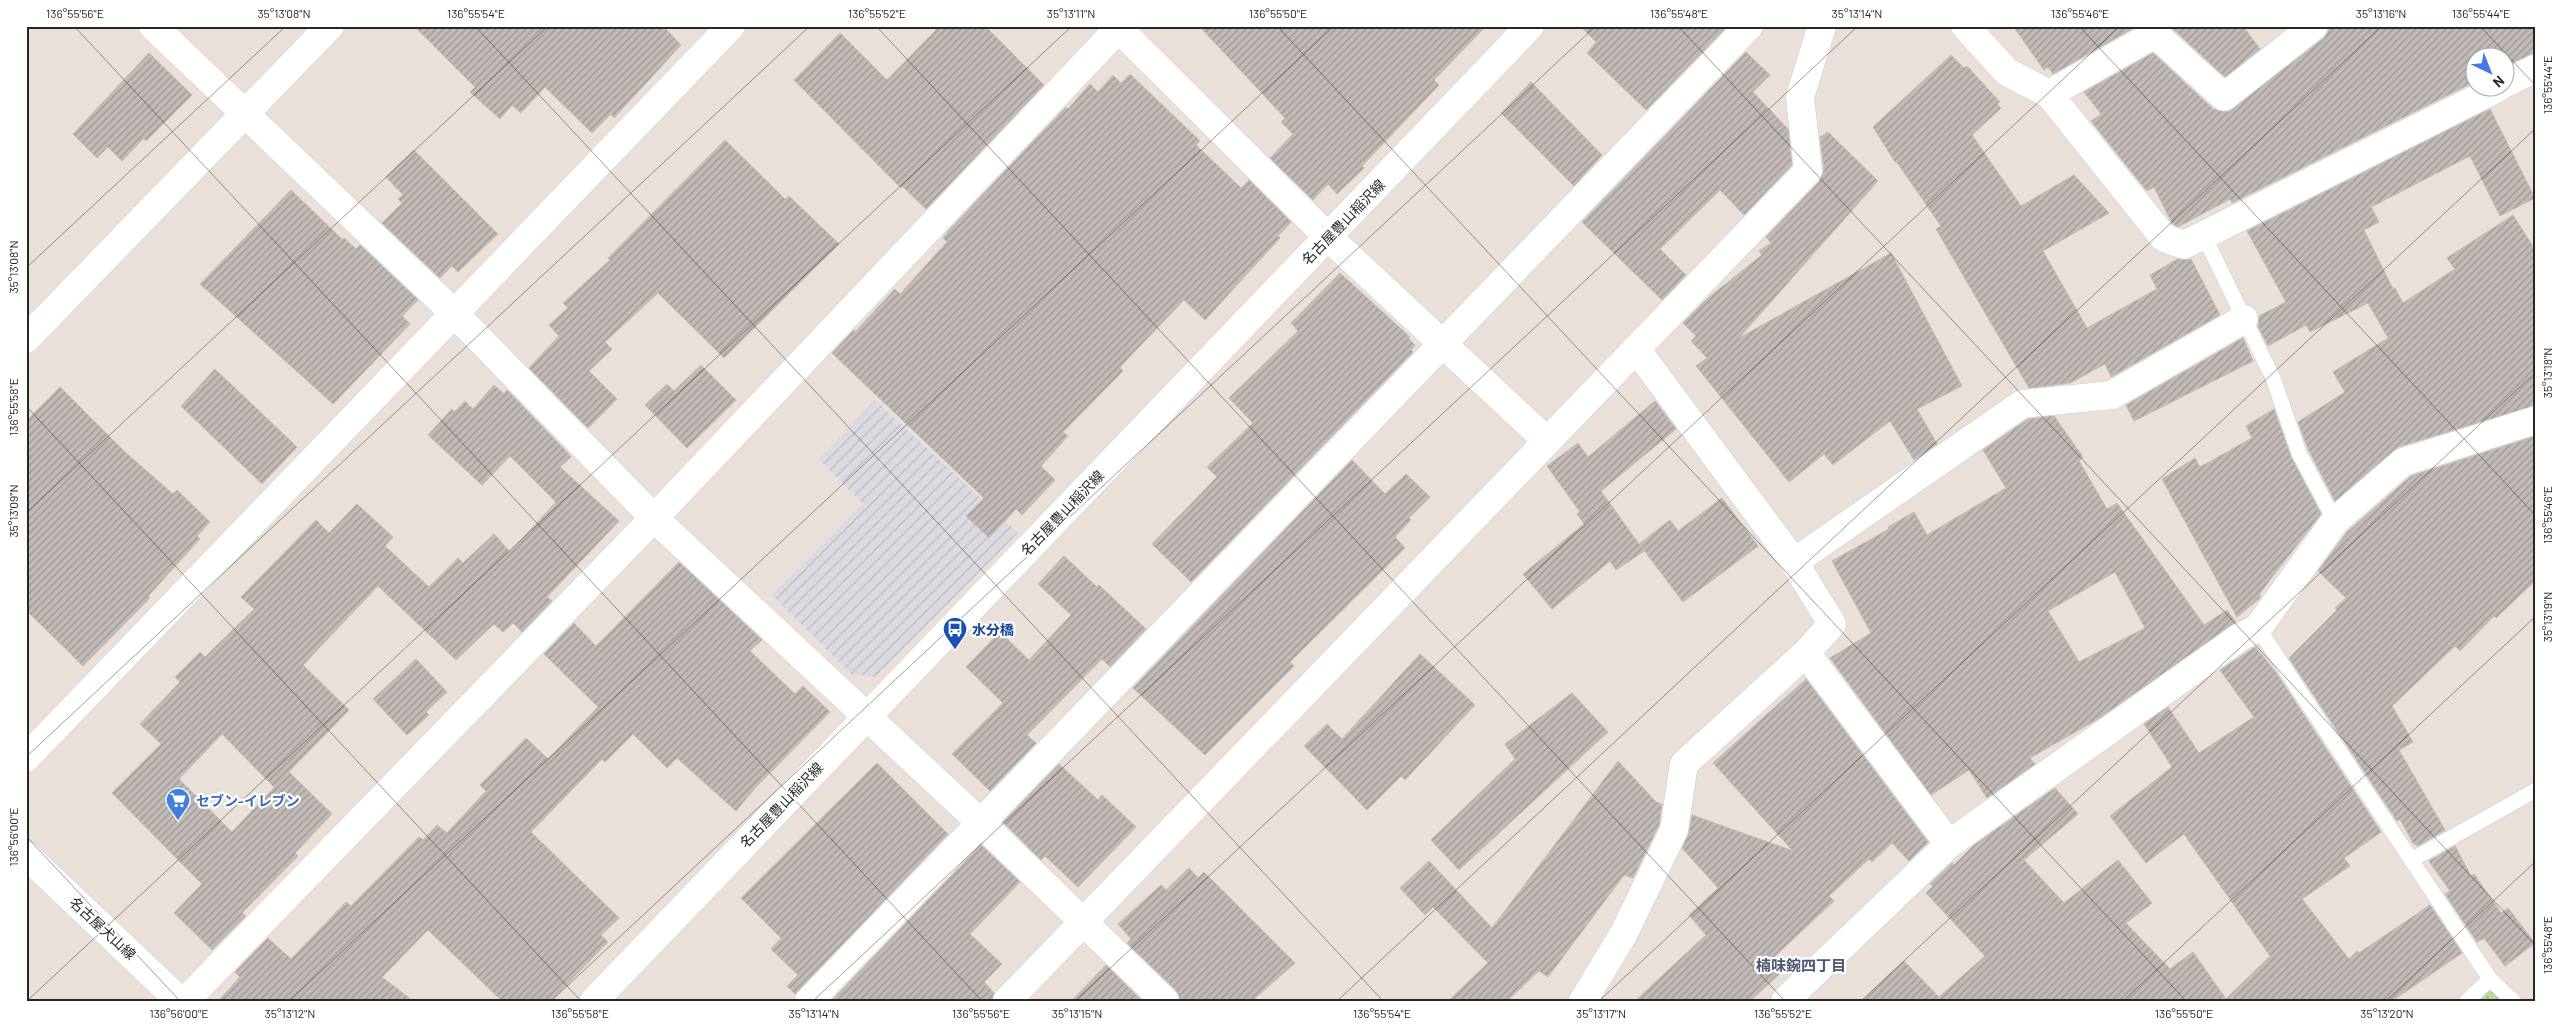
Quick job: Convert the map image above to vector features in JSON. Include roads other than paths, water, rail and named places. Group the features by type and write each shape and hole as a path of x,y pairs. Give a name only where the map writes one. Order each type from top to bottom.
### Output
{"street":[{"path":"153,26 454,314 654,518 865,717 982,824 1165,1001"},
{"path":"26,340 330,26"},
{"path":"26,758 730,26"},
{"name":"名古屋豊山稲沢線","path":"594,1001 1530,26"},
{"path":"809,1001 982,824 1749,26"},
{"path":"1007,1001 1808,172 1800,97 1822,26"},
{"path":"2049,94 2155,34 2224,98 2314,26"},
{"path":"185,1001 654,518 1118,27 1328,237 1547,441"},
{"path":"1972,29 2007,72 2049,94 2164,238 2184,245 2478,98"},
{"path":"2514,79 2536,68"},
{"path":"1794,562 2022,404 2112,395 2244,319"},
{"path":"1583,1001 1624,933 1674,830 1684,764 1806,653 1832,624 1794,562 1637,350"},
{"path":"1785,1001 1949,844 2240,637 2258,628 2335,521 2404,462 2458,443 2536,420"},
{"path":"1806,653 1949,844"},
{"name":"名古屋犬山線","path":"26,855 180,1001"}],"lane":[{"path":"2204,236 2274,378 2299,453 2335,521"},
{"path":"2258,628 2413,859 2490,979 2513,1001"},
{"path":"2413,859 2536,790"},
{"path":"2467,1001 2490,979"}],"place":[{"name":"水分橋","path":"955,650"},
{"name":"セブン-イレブン","path":"178,821"}],"district":[{"name":"楠味鋺四丁目","path":"1801,965"}]}
